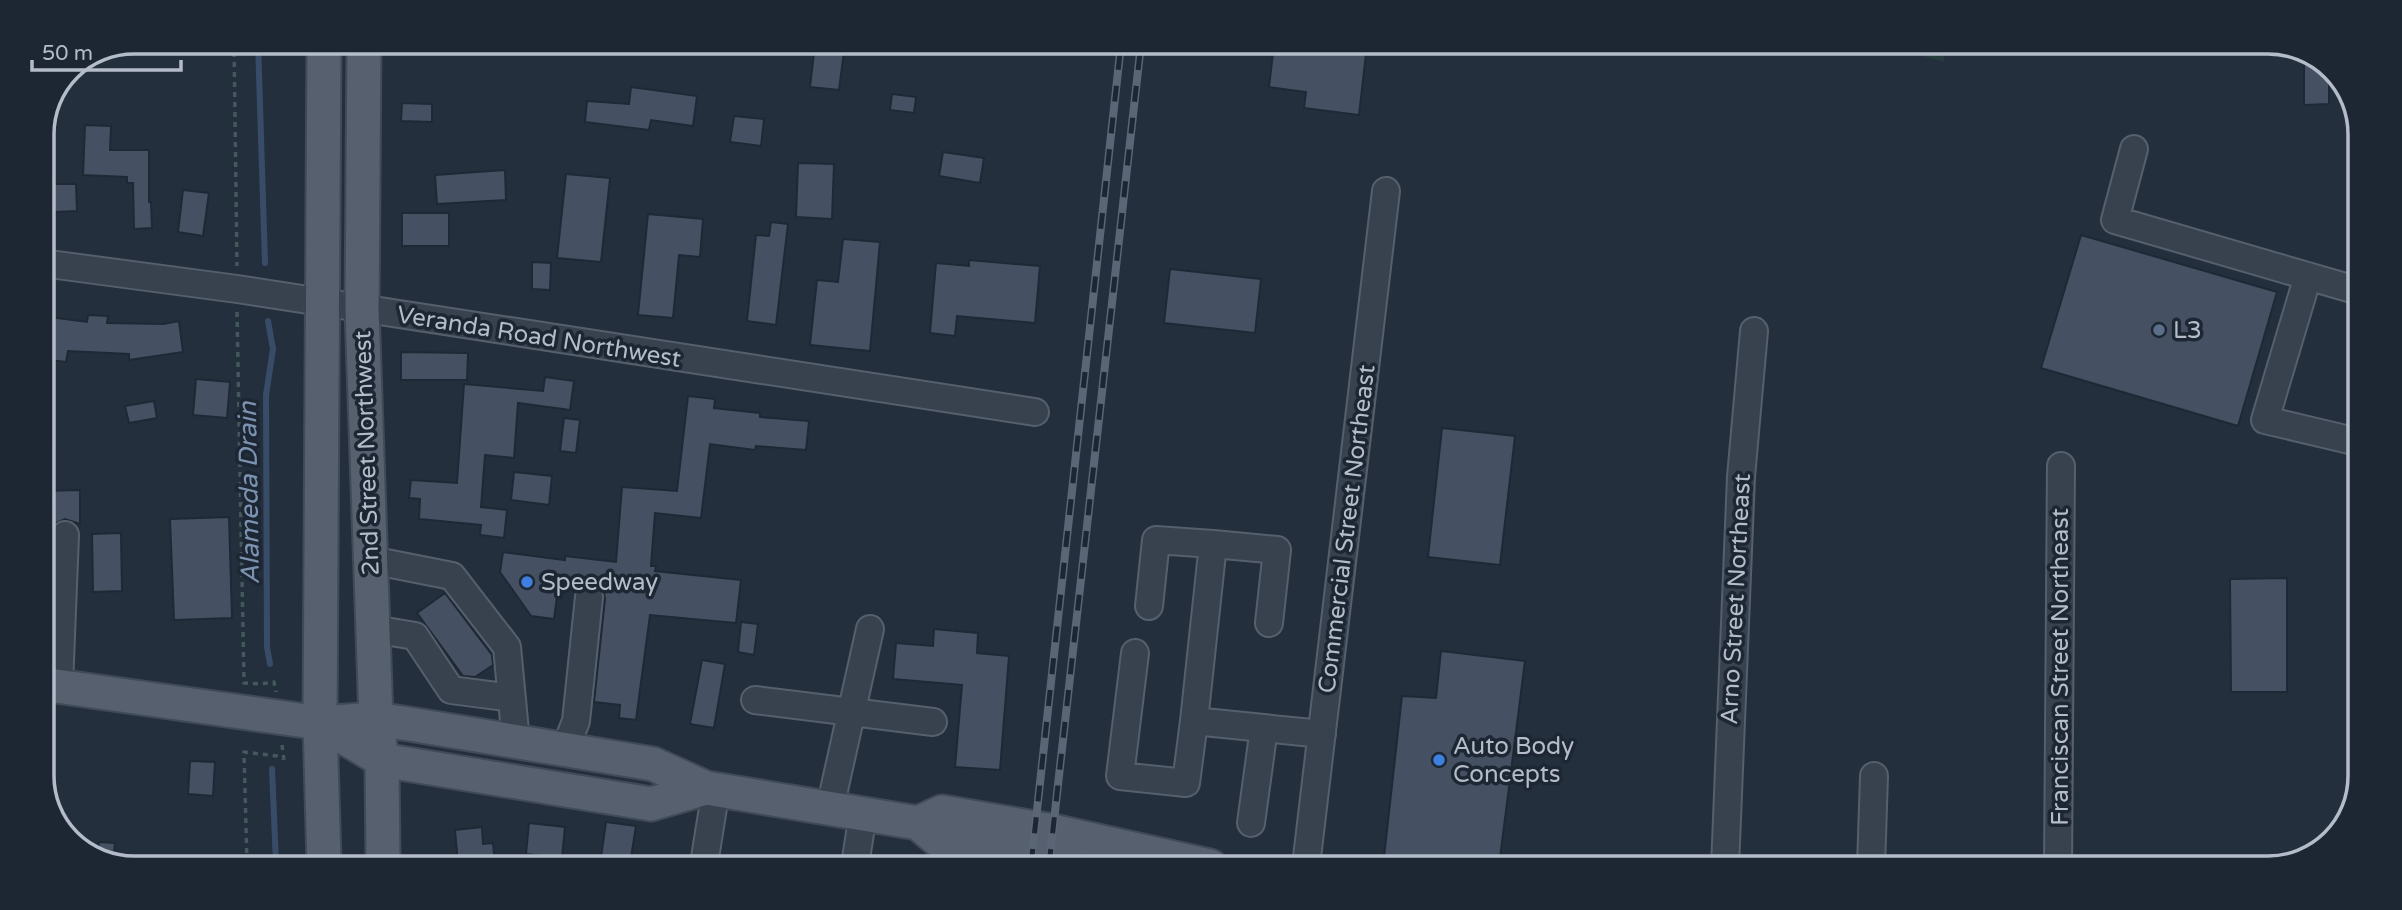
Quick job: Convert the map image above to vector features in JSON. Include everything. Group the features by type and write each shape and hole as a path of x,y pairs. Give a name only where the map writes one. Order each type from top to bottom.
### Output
{"main road":[{"name":"2nd Street Northwest","path":"324,54 320,723 324,856"},
{"name":"2nd Street Northwest","path":"364,54 362,309 376,719 382,760 383,856"},
{"path":"54,686 320,723 376,719 653,764 711,789 918,823 942,812 1057,852 1101,856"},
{"path":"320,723 382,760 651,804 711,789"}],"street":[{"path":"2134,149 2115,220 2348,288"},
{"name":"Commercial Street Northeast","path":"1307,856 1387,191"},
{"name":"Veranda Road Northwest","path":"54,265 323,302 1035,412"},
{"path":"2308,276 2265,420 2348,440"},
{"name":"Arno Street Northeast","path":"1726,856 1741,477 1754,331"},
{"name":"Franciscan Street Northeast","path":"2058,856 2061,466"},
{"path":"54,645 65,535"},
{"path":"1149,606 1156,540 1277,550 1269,623"},
{"path":"1135,653 1120,776 1186,783 1213,544"},
{"path":"370,560 452,576 507,647 516,742"},
{"path":"565,750 576,721 589,597"},
{"path":"373,629 415,636 451,690 512,698"},
{"path":"831,808 870,629"},
{"path":"755,701 933,722"},
{"path":"1194,721 1322,734"},
{"path":"1251,823 1264,729"},
{"path":"1871,856 1874,776"},
{"path":"705,856 711,789"},
{"path":"856,856 863,814"}],"path":[{"path":"234,54 237,271"},
{"path":"237,305 244,683 274,682"},
{"path":"247,856 244,752 277,756 284,760"}],"green space":[{"path":"1916,54 1944,54 1944,62"}],"building":[{"path":"814,54 844,54 839,90 810,87"},
{"path":"1273,54 1366,54 1359,115 1304,108 1306,92 1269,87"},
{"path":"2304,64 2329,84 2329,104 2304,105"},
{"path":"631,87 697,96 693,126 651,120 649,130 585,122 587,101 629,104"},
{"path":"892,94 916,97 914,113 890,110"},
{"path":"402,103 432,104 432,122 401,121"},
{"path":"734,116 764,119 761,146 730,142"},
{"path":"85,125 111,126 110,150 149,150 152,228 134,229 133,183 127,183 127,177 83,175"},
{"path":"943,152 984,158 980,183 939,176"},
{"path":"798,163 834,164 832,219 796,217"},
{"path":"505,170 506,200 437,204 435,175"},
{"path":"566,174 610,178 601,262 557,258"},
{"path":"54,184 76,184 77,211 54,212"},
{"path":"183,190 209,193 203,236 178,232"},
{"path":"402,213 449,213 449,246 402,246"},
{"path":"648,214 703,219 700,257 679,255 673,318 638,315"},
{"path":"771,222 788,224 776,325 747,321 756,235 769,236"},
{"name":"L3","path":"2081,235 2277,292 2238,426 2041,368"},
{"path":"843,239 880,242 870,351 810,345 817,280 838,282"},
{"path":"969,260 1040,266 1035,323 957,316 955,336 930,333 936,263 969,266"},
{"path":"532,262 551,263 550,290 532,289"},
{"path":"1170,269 1261,279 1255,333 1164,323"},
{"path":"88,315 108,316 107,323 164,324 179,321 183,352 129,360 129,354 68,351 66,362 54,360 54,318 87,322"},
{"path":"401,352 468,353 467,380 401,380"},
{"path":"545,377 574,381 570,410 518,403 514,458 485,455 481,507 507,510 504,538 480,535 481,525 419,519 420,499 409,498 411,480 457,483 464,384 543,391"},
{"path":"196,379 230,382 227,418 193,415"},
{"path":"688,396 715,399 714,408 760,413 760,417 809,421 806,450 756,446 755,450 710,444 701,518 655,513 651,566 656,566 655,571 741,580 736,623 650,615 636,720 619,718 620,705 594,702 605,599 603,587 591,581 580,585 559,582 554,619 531,616 500,572 503,552 565,560 565,556 616,562 622,487 677,491"},
{"path":"154,401 157,418 129,423 125,406"},
{"path":"564,418 580,420 576,453 560,451"},
{"path":"1442,428 1515,436 1500,565 1428,557"},
{"path":"514,472 552,476 549,505 511,500"},
{"path":"80,490 80,524 65,519 54,524 54,491"},
{"path":"229,517 232,618 174,620 170,519"},
{"path":"121,533 122,591 93,592 92,534"},
{"path":"2287,578 2287,692 2231,692 2230,579"},
{"path":"445,593 492,655 493,665 475,677 463,676 417,613"},
{"path":"741,622 758,624 754,655 738,652"},
{"path":"934,629 978,633 977,653 1009,656 1000,770 955,767 962,685 893,679 896,643 933,646"},
{"path":"1441,651 1525,661 1500,856 1384,856 1402,696 1436,698"},
{"path":"702,660 725,664 714,728 690,724"},
{"path":"190,761 215,762 213,796 188,794"},
{"path":"606,822 636,826 631,856 601,856"},
{"path":"529,823 565,827 562,856 526,854"},
{"path":"482,827 483,844 493,843 494,856 457,856 455,830"},
{"path":"99,842 115,843 114,853 98,847"}],"waterway":[{"name":"Alameda Drain","path":"258,54 265,263"},
{"name":"Alameda Drain","path":"268,321 273,349 266,395 267,647 270,664"},
{"name":"Alameda Drain","path":"272,769 276,856"}],"railway":[{"path":"1032,856 1120,54"},
{"path":"1050,856 1140,54"}],"place":[{"name":"L3","path":"2159,330"},
{"name":"Speedway","path":"527,582"},
{"name":"Auto Body Concepts","path":"1439,760"}]}
